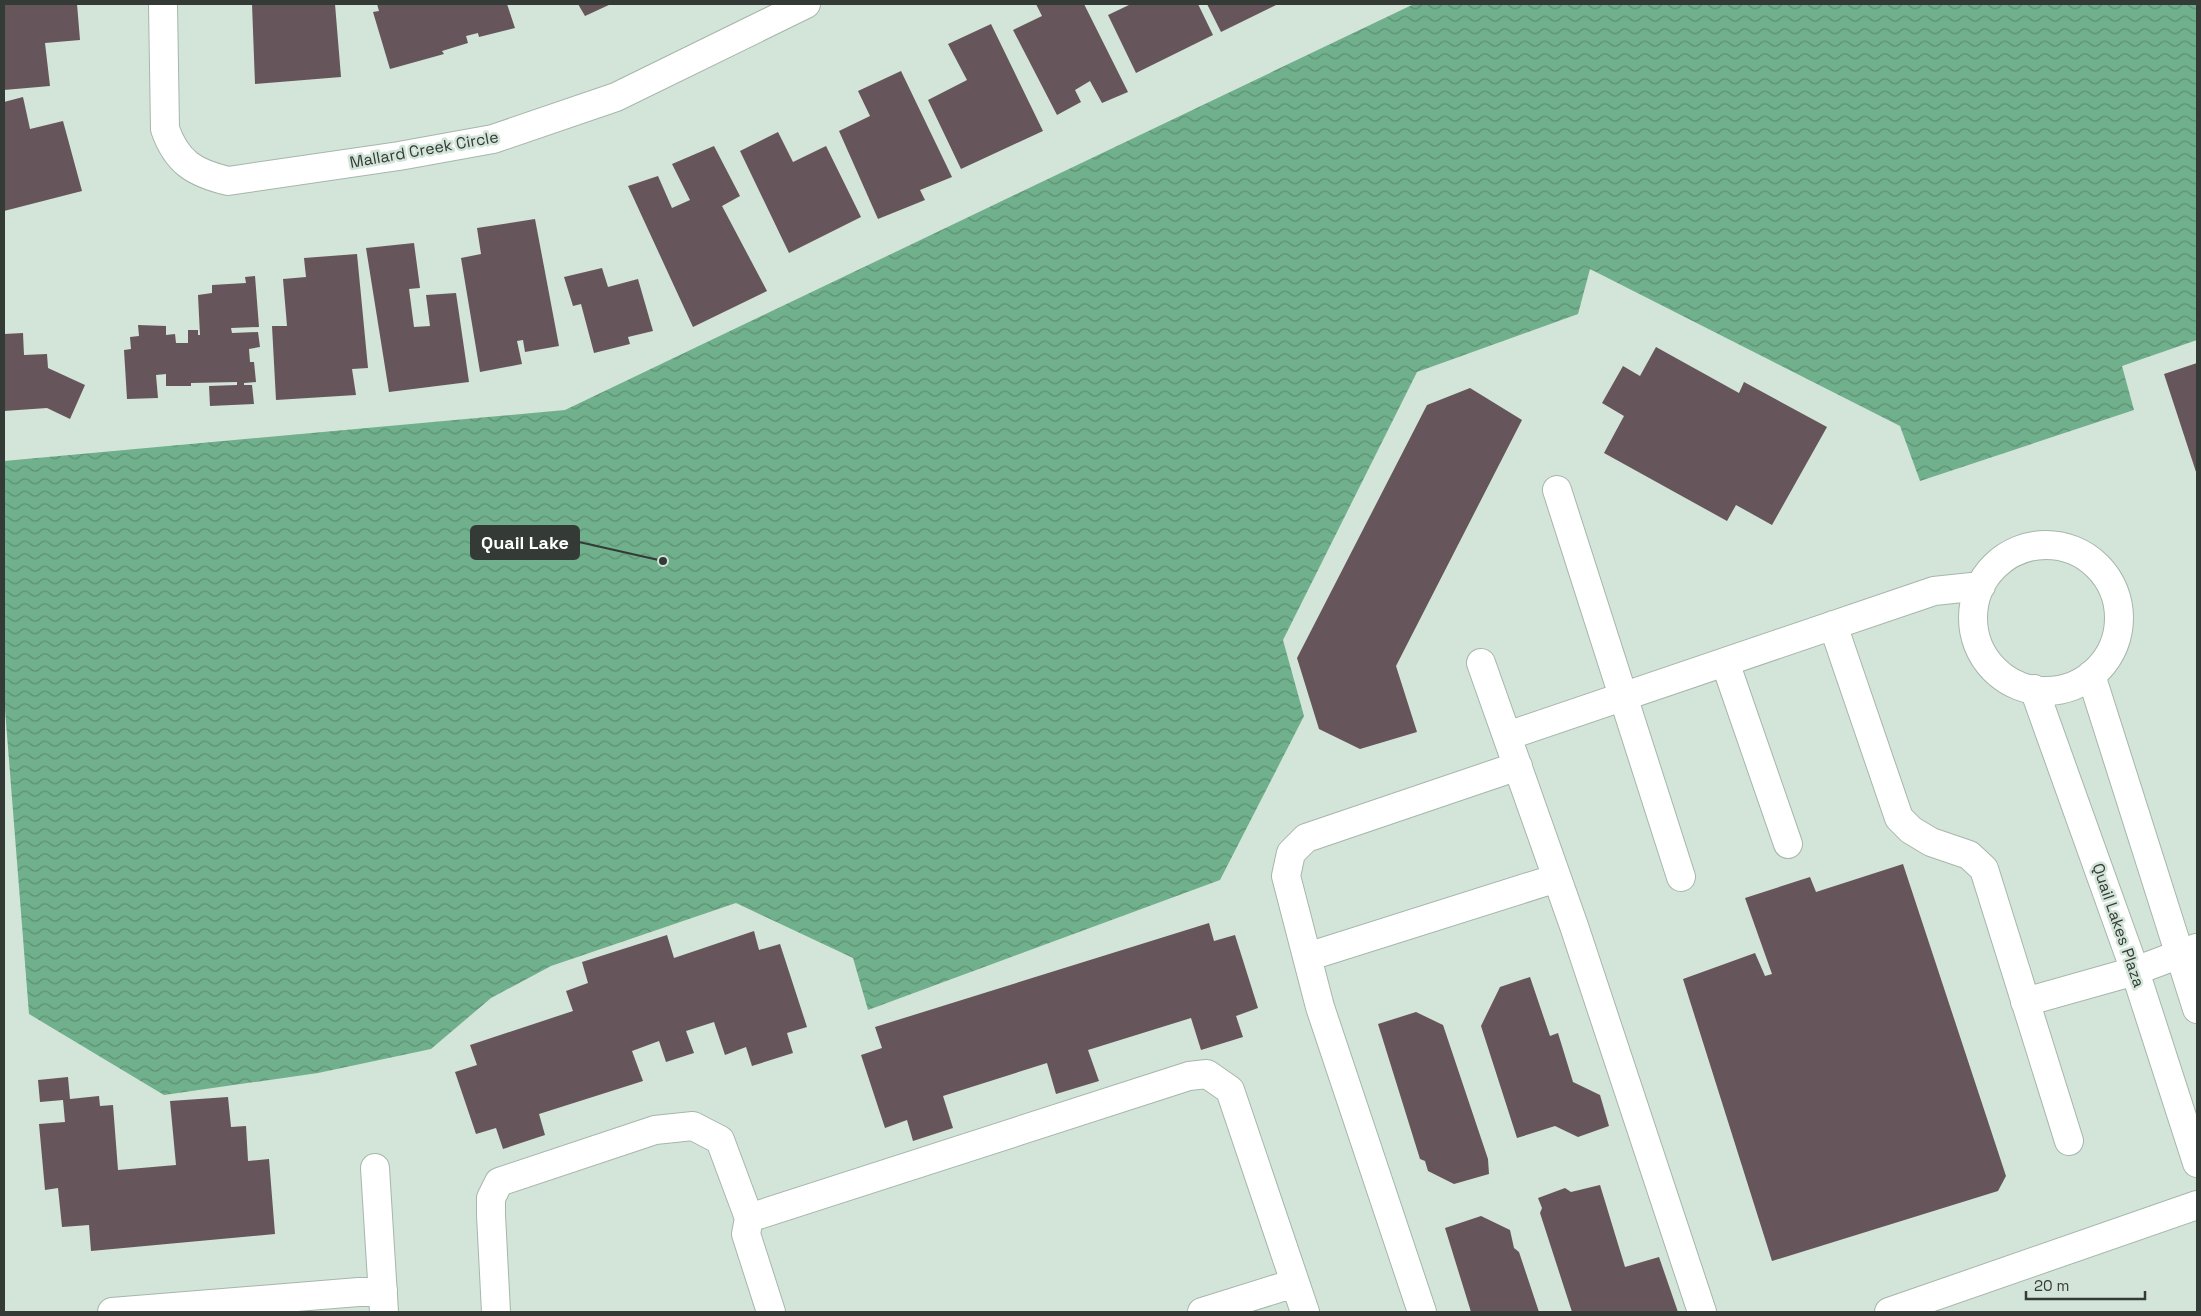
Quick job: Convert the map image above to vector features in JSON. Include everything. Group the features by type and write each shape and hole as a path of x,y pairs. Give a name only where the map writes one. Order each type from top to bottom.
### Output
{"street":[{"name":"Mallard Creek Circle","path":"163,4 165,129 171,144 186,164 205,175 228,181 398,156 493,139 616,97 806,4"},
{"path":"1557,490 1681,876"},
{"path":"2036,546 2061,546 2084,555 2103,571 2115,592 2120,617 2116,641 2104,663 2091,675 2086,680 2063,689 2034,689 2016,685 1997,672 1983,654 1974,632 1974,608 1980,586 1994,567 2013,553 2036,546"},
{"path":"1508,736 1934,591 1980,586"},
{"path":"1833,626 1899,818 1911,830 1931,842 1969,856 1984,869 2069,1141"},
{"path":"1725,662 1788,844"},
{"path":"1481,663 1557,878 1702,1312"},
{"path":"2091,675 2188,951 2197,1009"},
{"name":"Quail Lakes Plaza","path":"2034,689 2135,971 2197,1163"},
{"path":"1422,1312 1320,1007 1286,876 1291,853 1306,838 1518,766"},
{"path":"1307,957 1557,878"},
{"path":"2025,1002 2135,971 2188,951"},
{"path":"748,1218 1189,1076 1207,1074 1230,1090 1305,1312"},
{"path":"496,1312 491,1198 499,1182 655,1130 693,1126 720,1140 748,1218 746,1234 771,1312"},
{"path":"112,1312 383,1301 374,1168"},
{"path":"1889,1312 2197,1205"},
{"path":"1202,1312 1295,1282"}],"water":[{"path":"1414,4 2197,4 2197,340 2122,366 2134,410 1920,481 1900,426 1590,269 1578,314 1417,372 1283,640 1304,716 1220,880 868,1010 853,958 736,903 551,966 491,998 431,1049 318,1073 164,1095 29,1014 4,697 4,461 565,410"}],"building":[{"path":"4,4 77,4 80,40 45,43 50,86 4,90"},
{"path":"252,4 335,4 341,77 255,84"},
{"path":"377,4 507,4 515,28 479,37 478,33 466,36 468,43 442,51 444,54 390,69 373,12 379,11"},
{"path":"578,4 611,4 585,16"},
{"path":"1036,4 1084,4 1128,92 1102,103 1090,81 1075,90 1081,102 1057,115 1013,30 1042,16"},
{"path":"1131,4 1198,4 1213,35 1136,73 1108,15"},
{"path":"1207,4 1278,4 1221,32"},
{"path":"991,24 1043,131 961,169 928,100 967,80 948,44"},
{"path":"901,71 952,177 920,190 925,200 878,219 839,131 870,116 858,91"},
{"path":"23,97 30,129 63,121 82,191 4,211 4,102"},
{"path":"778,132 793,162 826,146 861,217 789,253 740,151"},
{"path":"714,146 740,196 722,206 767,291 693,327 628,186 658,176 672,208 690,200 672,164"},
{"path":"535,219 559,346 525,352 523,340 517,341 522,364 480,372 461,258 481,254 477,228"},
{"path":"414,243 420,288 409,289 414,327 430,326 426,295 456,293 469,382 389,392 366,248"},
{"path":"357,254 368,368 352,369 356,395 276,400 272,326 287,326 283,279 306,277 304,258"},
{"path":"602,268 608,287 638,279 653,331 628,337 630,344 594,353 581,304 573,306 564,277"},
{"path":"255,276 259,327 231,328 232,333 258,332 260,347 249,349 250,362 254,362 256,382 244,383 244,385 252,385 254,404 210,406 209,386 237,385 237,382 191,383 191,386 166,386 166,374 156,375 158,398 127,399 124,350 131,349 130,337 139,336 138,325 166,326 166,335 175,334 176,343 188,343 188,330 198,330 198,335 200,335 198,295 212,293 212,285 246,283 245,277"},
{"path":"23,333 24,355 47,354 48,368 85,385 70,419 47,408 4,411 4,334"},
{"path":"1656,347 1739,393 1744,382 1827,427 1772,525 1736,505 1727,521 1604,453 1624,416 1602,403 1623,366 1640,376"},
{"path":"2197,363 2197,475 2164,374"},
{"path":"1470,388 1522,420 1396,666 1417,732 1360,749 1319,729 1297,658 1427,405"},
{"path":"1903,864 2006,1176 1998,1191 1772,1261 1683,979 1755,953 1765,976 1772,974 1745,898 1810,877 1816,892"},
{"path":"1209,923 1214,941 1235,935 1258,1008 1236,1016 1243,1037 1201,1050 1191,1018 1088,1050 1099,1081 1056,1094 1047,1063 943,1096 953,1128 913,1141 907,1120 885,1128 861,1055 882,1048 875,1027"},
{"path":"754,931 759,950 780,944 807,1027 787,1033 793,1053 752,1066 746,1047 725,1055 714,1022 686,1031 694,1053 666,1062 659,1041 632,1051 643,1081 539,1114 545,1135 503,1149 496,1128 476,1134 455,1072 477,1065 470,1045 573,1011 566,991 588,983 582,962 667,935 674,958"},
{"path":"1530,977 1550,1036 1558,1033 1573,1082 1600,1095 1609,1126 1578,1137 1555,1126 1517,1138 1481,1026 1500,987"},
{"path":"1416,1012 1443,1025 1488,1159 1489,1174 1454,1184 1428,1171 1425,1161 1420,1159 1378,1024"},
{"path":"68,1077 70,1099 99,1096 100,1106 113,1105 118,1170 176,1165 170,1101 228,1097 231,1127 246,1126 248,1161 269,1159 275,1234 91,1251 89,1225 62,1227 58,1188 45,1190 39,1124 65,1122 63,1100 40,1102 38,1080"},
{"path":"1600,1185 1625,1267 1659,1257 1678,1312 1572,1312 1540,1213 1542,1208 1538,1198 1565,1188 1571,1192"},
{"path":"1481,1216 1510,1230 1514,1248 1519,1252 1539,1312 1471,1312 1445,1228"}],"place":[{"name":"Quail Lake","path":"663,561"}]}
